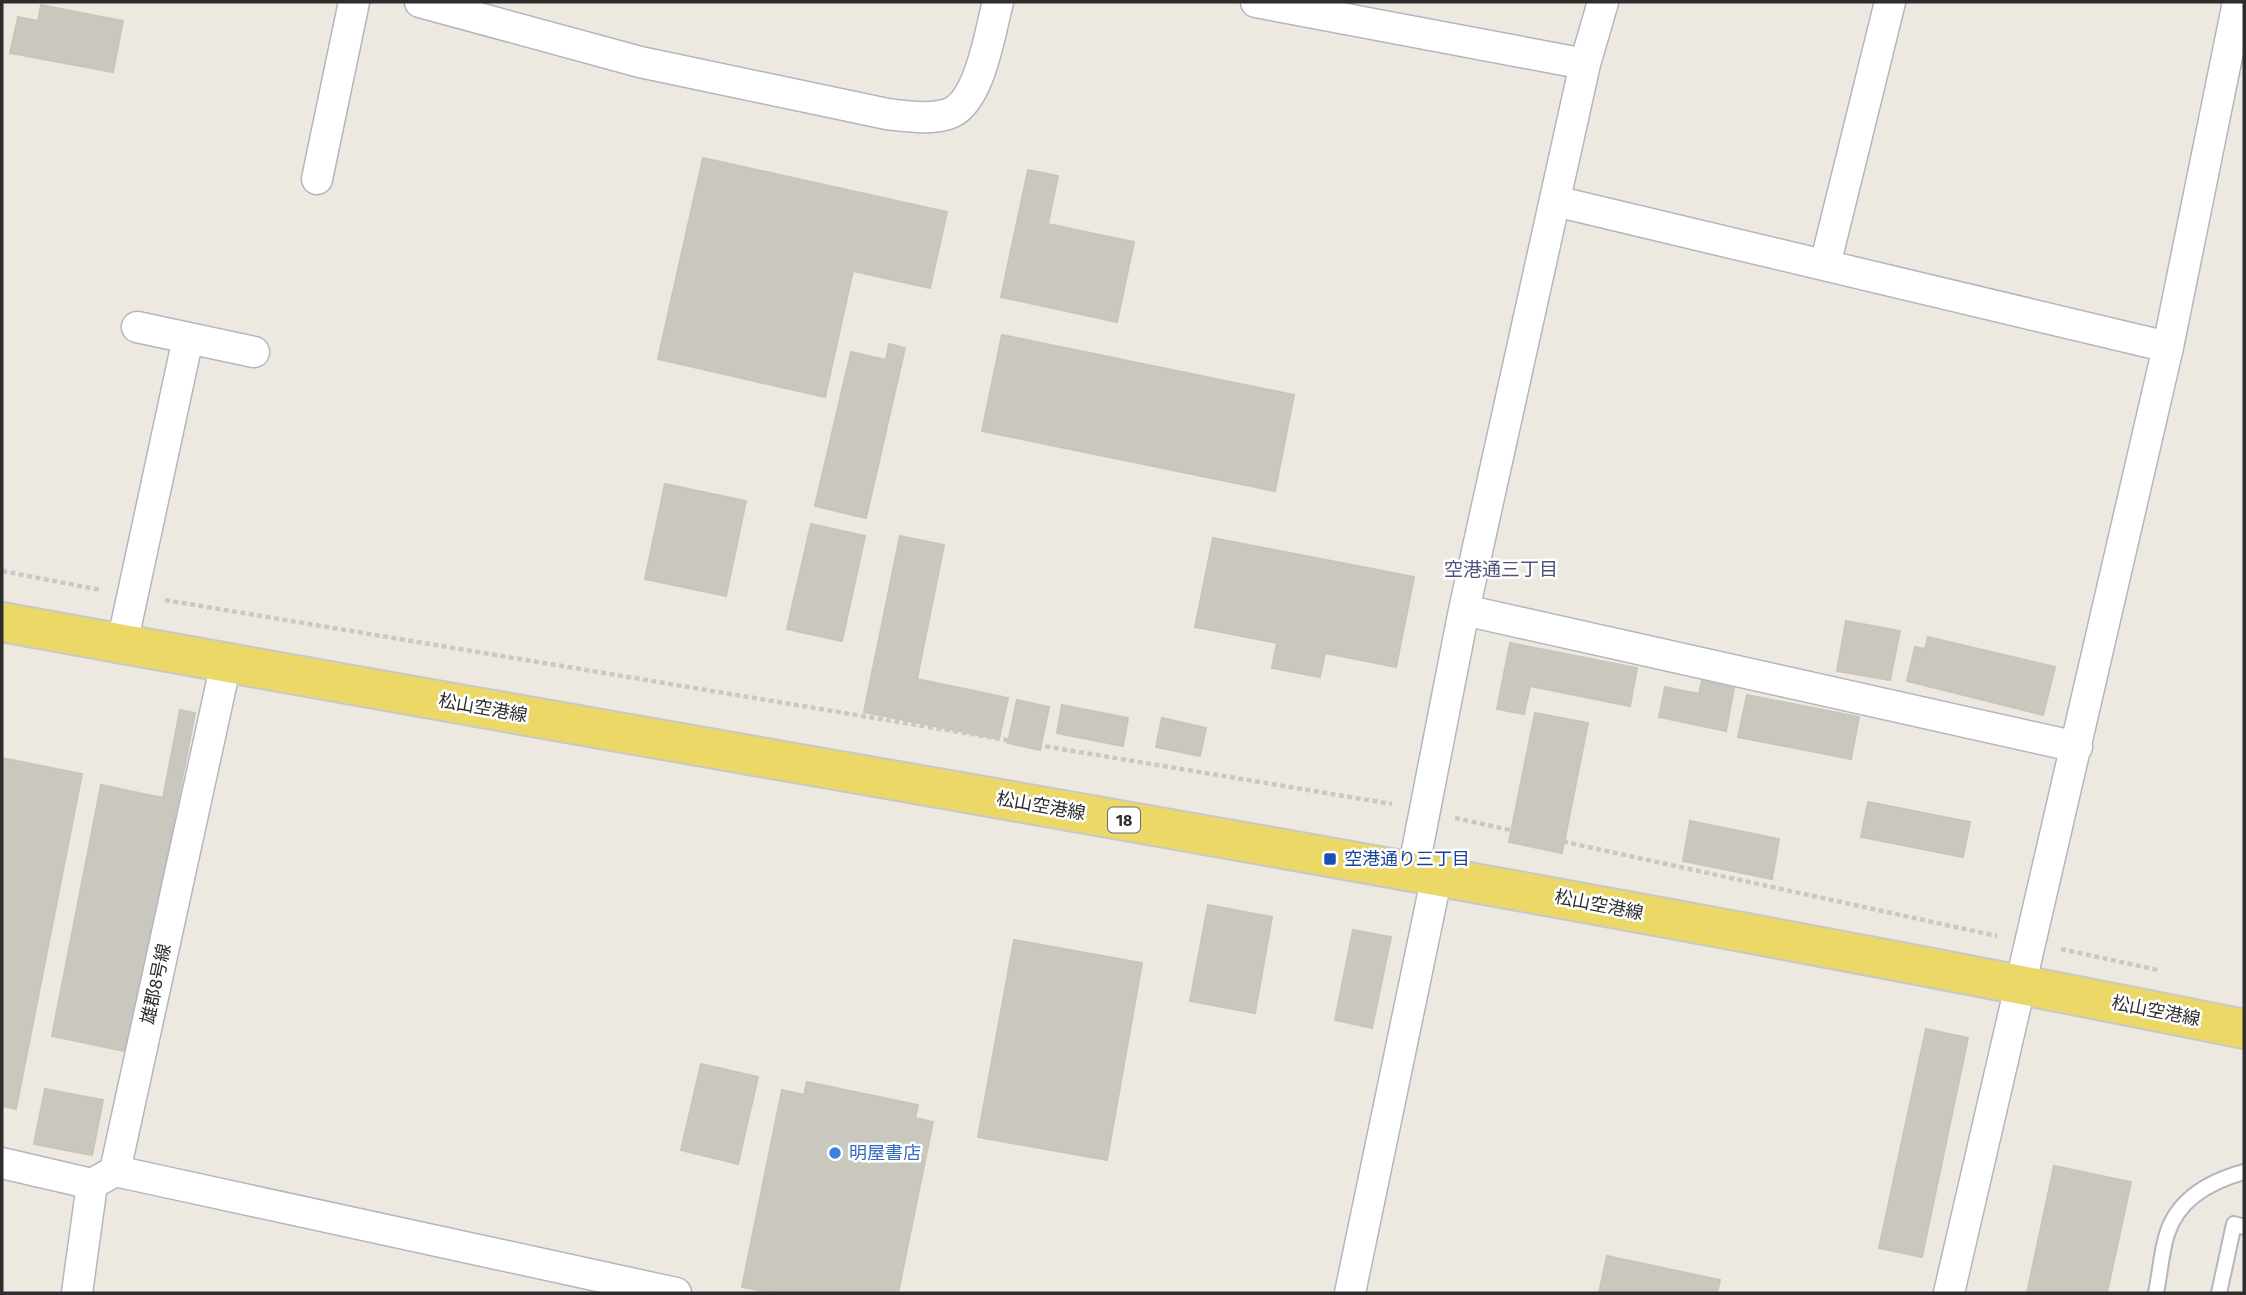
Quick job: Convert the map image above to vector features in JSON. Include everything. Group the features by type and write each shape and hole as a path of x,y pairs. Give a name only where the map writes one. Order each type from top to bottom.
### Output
{"main road":[{"name":"松山空港線","path":"2,622 1425,873 2022,984 2244,1029"}],"street":[{"path":"317,178 354,2"},
{"path":"420,2 640,62 887,114 924,117 950,114 968,99 978,76 998,2"},
{"path":"1256,2 1360,11 1585,64"},
{"path":"1350,1293 1425,873 1425,811 1464,610 1585,64 1603,2"},
{"path":"1825,265 1890,2"},
{"path":"1949,1293 2168,347 2238,2"},
{"path":"1555,201 2168,347"},
{"path":"137,327 254,352"},
{"path":"122,644 188,338"},
{"path":"1464,610 2077,747"},
{"name":"雄郡8号線","path":"77,1293 226,663"},
{"path":"2,1163 104,1177 676,1293"}],"lane":[{"path":"2156,1293 2167,1232 2182,1207 2203,1188 2222,1178 2244,1172"},
{"path":"2219,1293 2234,1224 2244,1227"}],"path":[{"path":"2,571 132,595 1375,800 2164,972"}],"building":[{"path":"41,5 123,21 113,72 10,53 18,17 38,21"},
{"path":"703,158 947,212 930,288 853,271 825,397 658,359"},
{"path":"1028,170 1058,176 1048,224 1134,242 1117,322 1001,297"},
{"path":"1002,335 1294,395 1275,491 982,431"},
{"path":"889,344 905,348 866,518 815,506 851,352 886,360"},
{"path":"665,484 746,501 726,596 645,579"},
{"path":"811,524 865,536 842,641 787,629"},
{"path":"900,536 944,545 917,679 1008,698 999,739 864,712"},
{"path":"1213,538 1414,577 1396,667 1325,653 1320,677 1272,668 1277,643 1195,627"},
{"path":"1846,621 1900,631 1890,680 1837,671"},
{"path":"1928,637 2055,667 2043,715 1907,681 1915,647 1925,649"},
{"path":"1510,643 1637,668 1630,706 1530,686 1524,714 1497,709"},
{"path":"1702,681 1734,688 1726,731 1659,717 1665,687 1699,694"},
{"path":"1747,695 1859,717 1851,759 1738,737"},
{"path":"1017,700 1049,707 1040,750 1008,743"},
{"path":"1062,705 1128,718 1123,746 1057,733"},
{"path":"180,710 195,713 129,1052 52,1036 101,785 163,798"},
{"path":"1535,713 1588,723 1562,853 1509,842"},
{"path":"1162,718 1206,728 1200,756 1156,747"},
{"path":"2,758 82,774 16,1109 2,1106"},
{"path":"1868,802 1970,822 1963,857 1861,837"},
{"path":"1690,821 1779,839 1772,879 1683,861"},
{"path":"1208,905 1272,917 1255,1013 1190,1001"},
{"path":"1353,930 1391,937 1372,1028 1335,1020"},
{"path":"1014,940 1142,963 1107,1160 978,1137"},
{"path":"1926,1029 1968,1038 1922,1257 1879,1248"},
{"path":"701,1064 758,1077 738,1164 681,1150"},
{"path":"807,1082 918,1105 915,1118 933,1122 898,1293 773,1293 742,1287 782,1090 804,1095"},
{"path":"45,1089 103,1100 92,1155 34,1144"},
{"path":"2054,1166 2131,1182 2107,1293 2027,1293"},
{"path":"1607,1256 1720,1280 1717,1293 1599,1293"}],"place":[{"name":"空港通り三丁目","path":"1330,859"},
{"name":"明屋書店","path":"835,1153"}],"district":[{"name":"空港通三丁目","path":"1501,569"}]}
